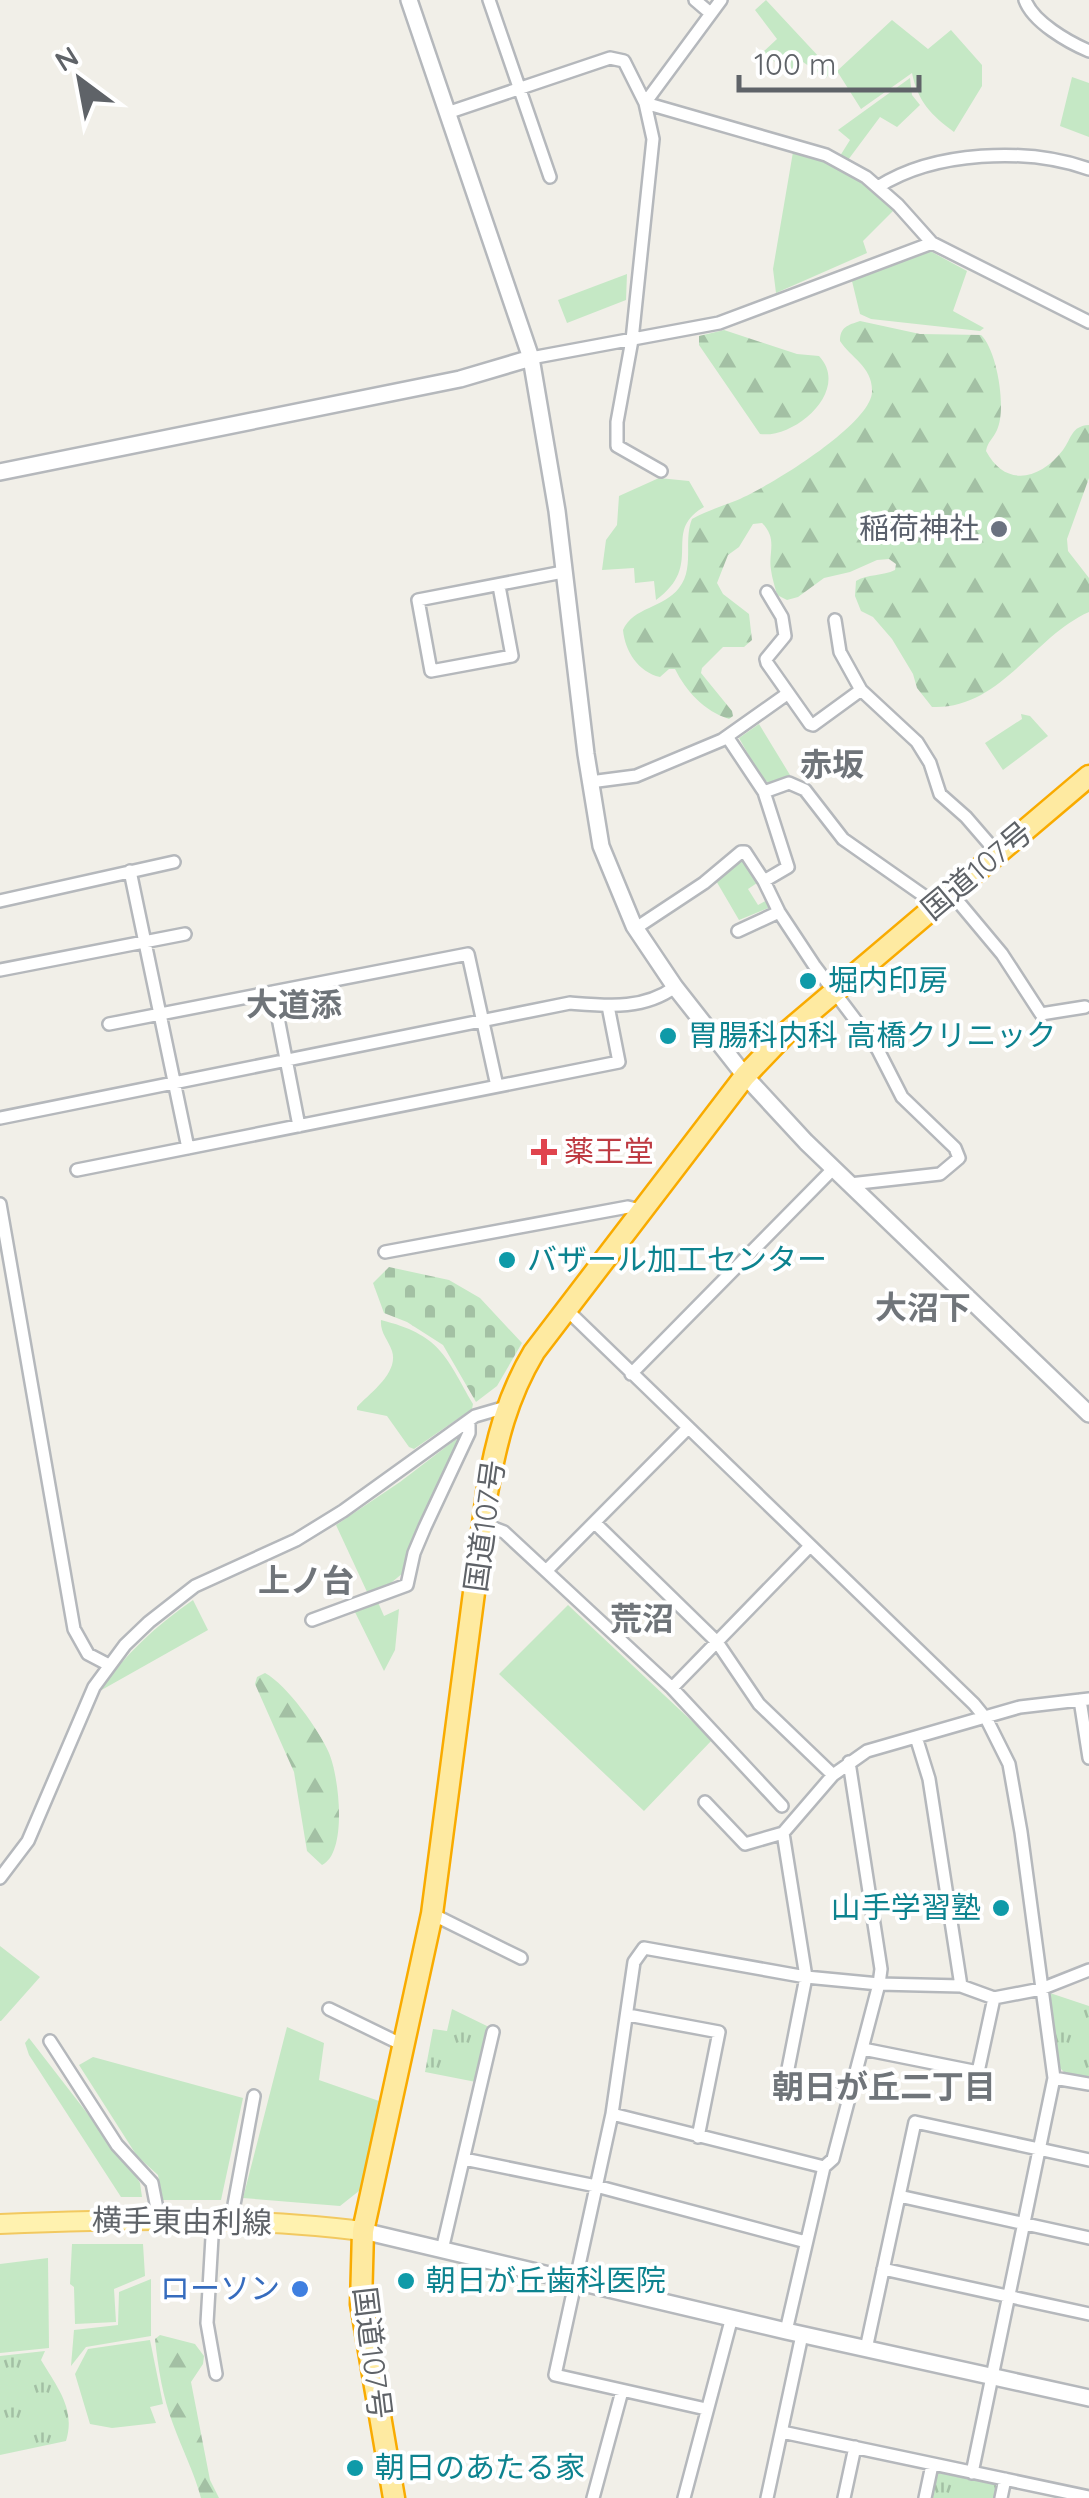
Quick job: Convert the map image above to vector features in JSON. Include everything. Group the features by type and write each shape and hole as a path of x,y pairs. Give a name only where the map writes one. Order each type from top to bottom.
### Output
{"highway":[{"name":"国道107号","path":"394,2498 361,2304 363,2231 432,1914 483,1524 506,1407 534,1352 745,1076 834,991 1089,776"}],"main road":[{"name":"横手東由利線","path":"0,2224 159,2219 305,2224 363,2231"}],"street":[{"path":"409,0 531,358 557,511 600,846 636,928 675,987 745,1076 850,1184 1089,1414"},
{"path":"489,0 550,178"},
{"path":"695,0 709,12"},
{"path":"645,104 721,0"},
{"path":"1026,0 1029,10 1071,44 1089,51"},
{"path":"447,113 610,58 624,61 645,104 653,139 632,340 616,446 661,472"},
{"path":"645,104 826,155 878,187 932,242 1089,322"},
{"path":"878,187 912,170 982,156 1057,158 1089,169"},
{"path":"0,472 460,379 531,358 719,323 932,242"},
{"path":"499,586 512,656 431,672 418,600 563,572"},
{"path":"767,592 782,617 786,636 766,658 787,694 813,725 861,690"},
{"path":"835,620 840,652 861,690 918,742 940,794 998,854"},
{"path":"590,782 636,776 728,738 787,694"},
{"path":"728,738 764,792 788,867 764,881"},
{"path":"764,792 789,783 806,790 843,839 944,899 1002,954 1041,1014 1085,1007"},
{"path":"636,928 745,852 779,912 878,1050 902,1097 955,1148 959,1158 940,1174 850,1184"},
{"path":"0,902 174,862"},
{"path":"130,871 188,1148"},
{"path":"738,931 779,912"},
{"path":"0,970 185,934"},
{"path":"108,1024 468,954 497,1086"},
{"path":"0,1118 570,1002 618,1008 661,998 675,987"},
{"path":"273,992 299,1126"},
{"path":"76,1170 619,1062 608,1006"},
{"path":"631,1374 834,1168"},
{"path":"0,1204 74,1629 88,1654 109,1665"},
{"path":"386,1252 628,1207 640,1210"},
{"path":"568,1311 987,1720 1008,1764 1054,2078 972,2473"},
{"path":"0,1878 28,1841 94,1686 150,1622 195,1586 296,1540 469,1421 506,1407"},
{"path":"312,1620 407,1585 414,1553 469,1433 469,1421"},
{"path":"546,1571 687,1429"},
{"path":"595,1523 717,1642 759,1704 832,1775"},
{"path":"483,1524 504,1532 672,1688 782,1806"},
{"path":"672,1688 810,1546"},
{"path":"704,1802 745,1844 784,1834 832,1775 887,1743 987,1720 1020,1708 1085,1700 1089,1758"},
{"path":"916,1736 929,1779 961,1986"},
{"path":"767,2498 782,2432 806,2242 824,2167 832,2159 863,2049 881,1969 849,1762"},
{"path":"784,1834 806,1978 784,2084 848,2096"},
{"path":"432,1914 521,1958"},
{"path":"706,2409 555,2374 612,2114 634,1962 644,1948 806,1978 961,1986 994,1998 1041,1989 1089,1970"},
{"path":"863,2049 978,2072 994,1998"},
{"path":"329,2010 402,2046"},
{"path":"628,2016 719,2032 698,2138"},
{"path":"442,2250 493,2032"},
{"path":"50,2041 117,2145 152,2183 159,2219"},
{"path":"1054,2078 1089,2084"},
{"path":"216,2374 207,2324 222,2221 254,2096"},
{"path":"612,2114 824,2167"},
{"path":"866,2350 915,2122 1089,2160"},
{"path":"464,2159 596,2186 806,2242"},
{"path":"899,2196 1089,2238"},
{"path":"363,2231 866,2350 1089,2398"},
{"path":"883,2270 1089,2314"},
{"path":"684,2498 732,2317"},
{"path":"593,2498 622,2390"},
{"path":"782,2432 1083,2497"},
{"path":"844,2498 855,2447"},
{"path":"925,2498 932,2466"},
{"path":"1001,2498 1004,2480"}],"green space":[{"path":"766,0 820,58 834,67 826,78 803,62 797,74 761,54 777,39 755,10"},
{"path":"892,20 928,49 951,30 982,65 982,86 954,132 927,107 912,73 861,109 837,71"},
{"path":"1072,77 1089,83 1089,137 1060,126"},
{"path":"910,78 912,95 920,105 897,127 880,117 848,160 840,156 850,140 838,130"},
{"path":"793,152 848,173 895,209 863,241 867,253 776,293 773,269"},
{"path":"930,251 967,271 953,311 984,328 980,331 871,319 860,314 851,277"},
{"path":"627,274 626,300 567,323 558,300"},
{"path":"860,321 920,334 981,335 992,353 1001,395 1000,421 986,451 994,463 1012,475 1023,476 1044,468 1063,450 1075,430 1089,425 1089,478 1067,539 1068,551 1089,578 1089,612 1051,637 997,685 956,705 932,707 917,688 892,639 873,617 861,611 855,596 856,581 895,570 896,564 889,559 877,560 824,578 798,597 787,600 777,595 770,563 770,535 762,523 753,524 739,547 728,555 717,583 723,594 749,614 752,640 744,647 723,647 701,673 732,711 729,719 697,699 675,669 660,677 639,665 630,653 623,630 634,617 673,595 684,580 692,519 749,495 791,470 836,438 867,406 872,392 869,376 840,341 848,325"},
{"path":"724,330 797,354 819,356 827,369 828,383 815,410 788,429 760,434 699,345 699,336"},
{"path":"659,478 689,481 704,507 685,527 678,574 671,587 656,600 654,581 635,583 634,568 602,570 606,540 617,525 619,496"},
{"path":"1021,714 1030,716 1048,736 1003,770 985,743 1022,719"},
{"path":"759,724 790,775 770,784 761,777 739,738"},
{"path":"742,860 760,881 748,889 758,905 769,899 773,906 739,920 715,879"},
{"path":"389,1267 449,1280 480,1298 522,1343 497,1386 476,1402 443,1345 407,1322 384,1313 373,1283"},
{"path":"381,1320 416,1333 439,1349 473,1404 472,1409 414,1449 387,1416 357,1410 391,1367 392,1351"},
{"path":"464,1433 435,1498 419,1521 403,1573 386,1587 368,1594 336,1525"},
{"path":"193,1600 208,1630 98,1692 141,1642"},
{"path":"377,1600 384,1616 399,1609 395,1650 384,1671 353,1608"},
{"path":"568,1605 712,1740 644,1811 499,1674"},
{"path":"265,1673 302,1709 333,1764 338,1830 330,1858 322,1865 307,1851 294,1772 255,1684 257,1677"},
{"path":"0,1946 40,1977 1,2021 0,2021"},
{"path":"1050,1993 1089,2006 1089,2078 1066,2074 1060,2068"},
{"path":"452,2009 489,2027 476,2082 425,2072 433,2029 447,2031"},
{"path":"287,2027 324,2043 319,2080 379,2101 364,2187 340,2206 243,2198"},
{"path":"29,2038 135,2175 142,2197 121,2197 29,2055 25,2043"},
{"path":"93,2057 243,2098 221,2200 163,2200 158,2175 137,2156 79,2065"},
{"path":"72,2244 143,2244 145,2276 114,2289 116,2322 75,2324 74,2287 70,2284"},
{"path":"48,2258 49,2348 0,2353 0,2264"},
{"path":"151,2279 151,2336 86,2347 71,2366 74,2330 118,2325 119,2292"},
{"path":"160,2335 195,2344 204,2356 191,2382 210,2480 219,2498 201,2498 173,2424 158,2361 155,2339"},
{"path":"150,2340 163,2404 150,2407 156,2423 112,2428 90,2424 75,2374 88,2349"},
{"path":"45,2351 41,2360 67,2408 66,2441 0,2455 0,2356"},
{"path":"939,2469 994,2482 995,2498 927,2498 933,2473"}],"place":[{"name":"稲荷神社","path":"999,529"},
{"name":"堀内印房","path":"808,981"},
{"name":"胃腸科内科 高橋クリニック","path":"668,1036"},
{"name":"薬王堂","path":"544,1152"},
{"name":"バザール加工センター","path":"507,1260"},
{"name":"山手学習塾","path":"1001,1908"},
{"name":"朝日が丘歯科医院","path":"406,2281"},
{"name":"ローソン","path":"300,2289"},
{"name":"朝日のあたる家","path":"355,2468"}],"district":[{"name":"赤坂","path":"832,765"},
{"name":"大道添","path":"294,1005"},
{"name":"大沼下","path":"923,1308"},
{"name":"上ノ台","path":"306,1581"},
{"name":"荒沼","path":"642,1619"},
{"name":"朝日が丘二丁目","path":"884,2087"}]}
